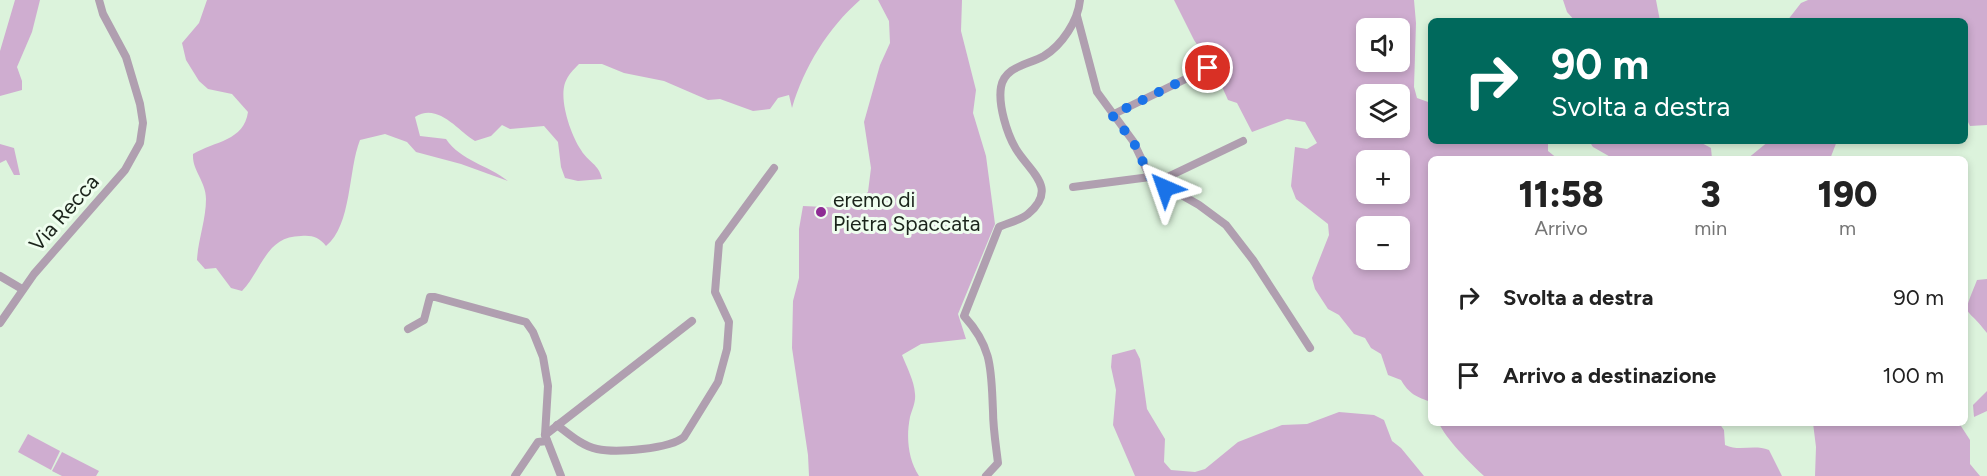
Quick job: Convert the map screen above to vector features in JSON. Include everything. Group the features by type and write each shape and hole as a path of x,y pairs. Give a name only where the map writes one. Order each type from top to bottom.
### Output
{"street":[{"name":"Via Recca","path":"0,323 22,289 125,171 136,152 143,123 126,57 99,0"},
{"path":"1080,0 1077,16 1091,77 1112,115 1133,141 1154,180 1199,205 1226,225 1253,260 1310,348"},
{"path":"986,476 998,463 993,413 993,371 979,333 964,316 999,227 1027,215 1041,198 1041,182 1015,148 1000,104 1001,86 1012,71 1053,50 1077,16"},
{"path":"1112,115 1208,68"},
{"path":"1073,187 1154,180 1243,141"},
{"path":"557,425 580,442 596,449 655,447 684,437 718,382 727,349 729,322 715,292 719,243 774,168"},
{"path":"0,276 22,289"},
{"path":"408,329 424,320 430,297 526,322 533,332 543,357 549,386 546,438 561,476"},
{"path":"515,476 538,442 546,438 557,425 692,321"}],"shaded area":[{"path":"15,0 40,0 32,32 17,67 22,81 22,90 0,96 0,51"},
{"path":"207,0 860,0 838,23 810,63 792,108 789,95 778,98 770,109 753,111 720,99 708,100 664,81 624,73 602,64 579,64 565,83 565,108 577,144 596,166 602,179 578,181 565,178 561,167 558,142 544,126 510,129 502,125 491,136 475,141 440,115 423,113 415,117 420,136 446,139 459,153 508,181 461,164 416,152 407,142 385,134 360,140 345,211 334,237 326,246 315,237 309,236 289,238 280,242 272,248 242,291 231,288 216,268 205,269 197,260 206,199 193,154 235,135 245,122 248,112 232,94 208,89 199,81 186,60 182,43 199,23"},
{"path":"878,0 962,0 961,31 976,90 973,113 986,156 995,224 958,314 966,339 921,344 902,355 914,389 915,400 910,417 908,440 912,462 919,476 809,476 792,348 793,301 799,278 799,229 803,206 846,208 868,192 871,168 864,122 880,65 890,43 889,21"},
{"path":"1174,0 1414,0 1416,23 1414,87 1417,98 1428,102 1428,144 1548,144 1548,151 1554,156 1428,156 1428,401 1407,389 1401,380 1388,375 1381,354 1371,348 1365,338 1354,334 1339,315 1328,309 1315,289 1312,278 1329,235 1328,224 1296,199 1291,186 1295,147 1307,149 1317,143 1305,122 1287,119 1252,132 1237,103 1228,100 1215,71 1194,40"},
{"path":"1563,0 1656,0 1659,18 1572,18 1567,12"},
{"path":"1808,0 1987,0 1987,125 1970,126 1968,122 1968,18 1789,18 1801,3"},
{"path":"0,144 14,148 20,175 14,175 6,160 0,163"},
{"path":"1591,144 1704,144 1711,148 1712,156 1609,156"},
{"path":"1765,144 1836,144 1831,156 1751,156"},
{"path":"1987,279 1987,333 1968,311 1968,304 1977,280"},
{"path":"1135,349 1140,359 1147,409 1165,439 1164,462 1171,470 1195,472 1205,469 1238,442 1282,425 1307,424 1339,412 1374,415 1384,420 1392,441 1401,448 1424,476 1135,476 1113,425 1116,390 1111,367 1112,355"},
{"path":"1987,391 1987,411 1974,417 1973,405"},
{"path":"1440,426 1721,426 1724,430 1725,445 1769,450 1782,476 1484,476 1452,443"},
{"path":"1813,426 1961,426 1970,440 1970,464 1980,476 1815,476 1816,447"},
{"path":"28,434 60,451 51,470 18,452"},
{"path":"62,452 99,471 96,476 62,476 52,471"}],"place":[{"name":"eremo di Pietra Spaccata","path":"821,212"}],"route":[{"path":"1165,188 1150,177 1133,141 1112,115 1208,68"}]}
